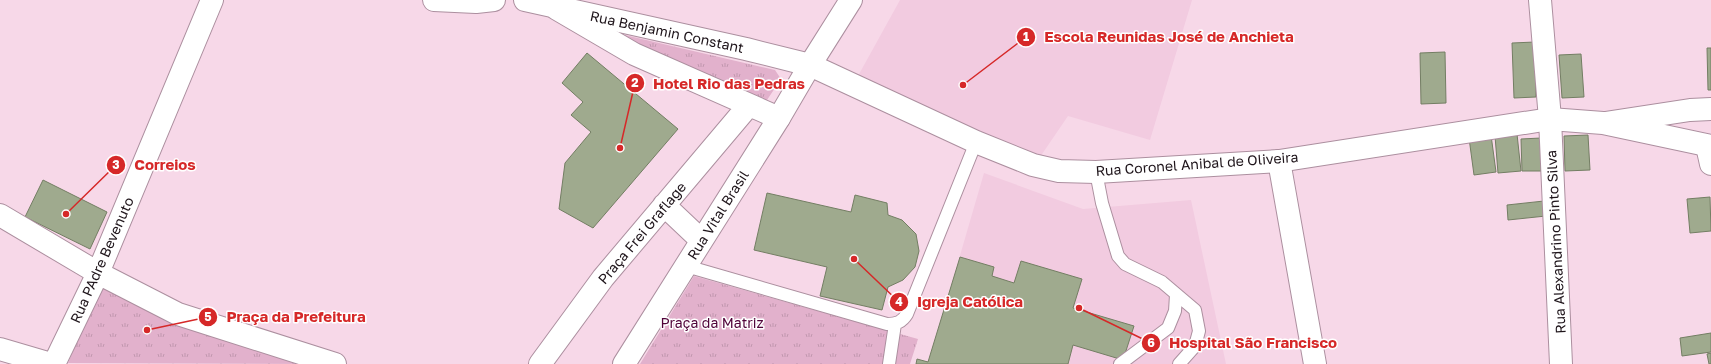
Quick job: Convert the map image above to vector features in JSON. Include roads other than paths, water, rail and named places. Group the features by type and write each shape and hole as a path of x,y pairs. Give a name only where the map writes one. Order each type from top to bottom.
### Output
{"street":[{"name":"Rua PAdre Bevenuto","path":"54,364 98,273 212,0"},
{"path":"434,0 476,2 494,0"},
{"name":"Rua Benjamin Constant","path":"527,0 746,49 810,65"},
{"name":"Rua Vital Brasil","path":"624,364 779,118 851,0"},
{"name":"Rua Alexandrino Pinto Silva","path":"1540,0 1550,119 1561,364"},
{"path":"554,7 634,54 779,118"},
{"name":"Rua Coronel Anibal de Oliveira","path":"810,65 976,142 1033,165 1059,171 1096,172 1279,161 1550,119 1603,123 1710,152"},
{"name":"Praça Frei Graflage","path":"540,364 603,278 749,105"},
{"name":"Rua Coronel Anibal de Oliveira","path":"1603,123 1690,110 1711,109"},
{"path":"1279,161 1315,364"},
{"path":"664,205 701,240"},
{"path":"0,216 98,273 178,314 335,364"},
{"path":"0,349 51,364"}],"lane":[{"path":"686,266 887,324 895,324 903,320 907,314 976,142"},
{"path":"1096,172 1102,203 1118,256 1125,264 1162,282 1195,310 1199,331 1195,346 1179,364"},
{"path":"1120,364 1168,328 1175,311 1176,295"},
{"path":"889,364 895,324"}],"place":[{"name":"Escola Reunidas José de Anchieta","path":"963,85"},
{"name":"Hotel Rio das Pedras","path":"620,148"},
{"name":"Correios","path":"66,214"},
{"name":"Igreja Católica","path":"854,259"},
{"name":"Hospital São Francisco","path":"1079,308"},
{"name":"Praça da Prefeitura","path":"147,330"}],"park label":[{"name":"Praça da Matriz","path":"712,323"}]}
